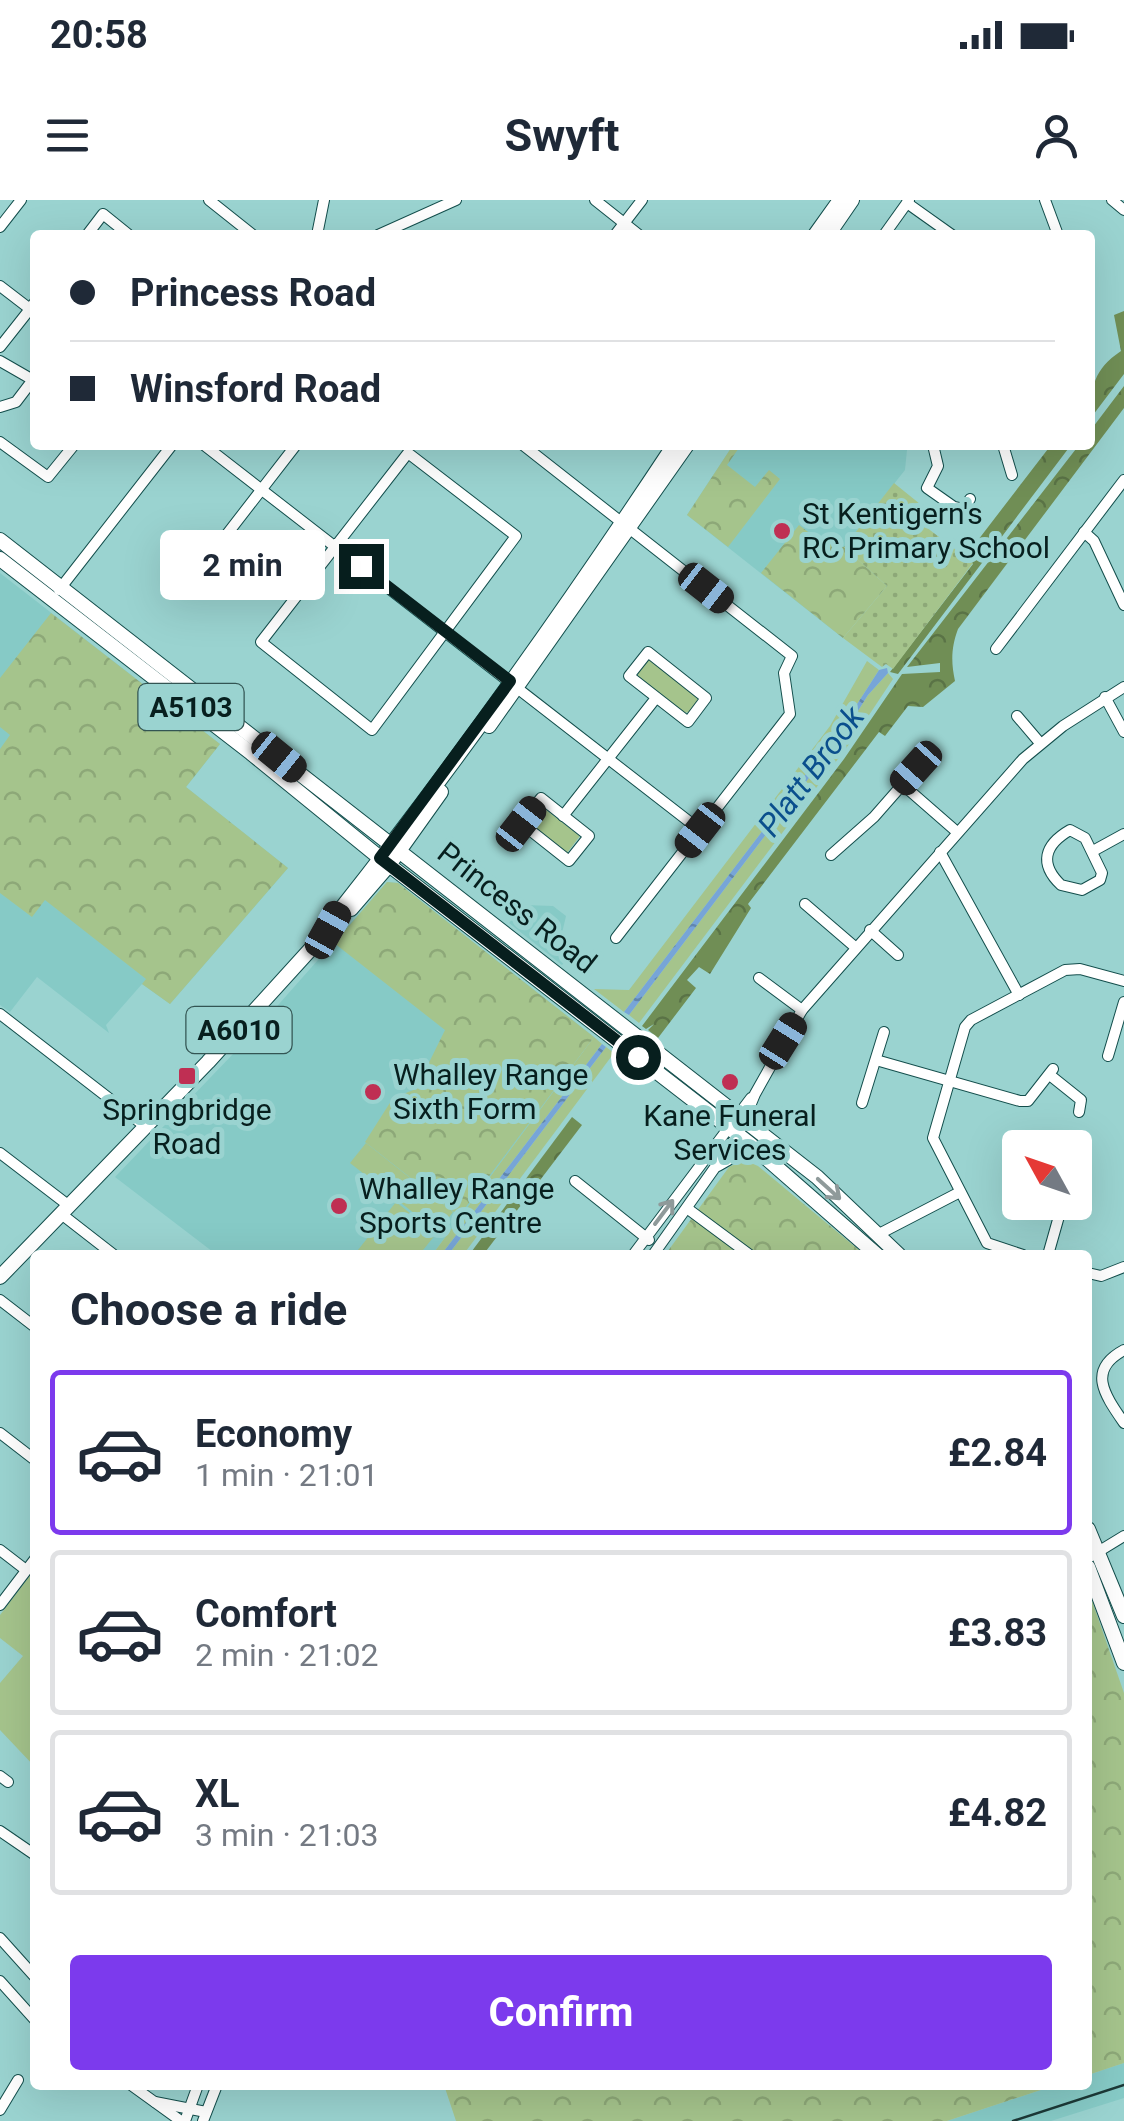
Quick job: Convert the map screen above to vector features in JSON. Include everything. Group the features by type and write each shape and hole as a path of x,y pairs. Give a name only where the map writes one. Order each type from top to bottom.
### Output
{"highway":[{"path":"819,230 840,200"},
{"path":"831,230 852,200"},
{"name":"A6010","path":"627,526 671,450"},
{"name":"A6010","path":"0,1277 146,1127 328,930 340,910 384,862 683,450"},
{"name":"Princess Road","path":"0,540 57,593 384,862 607,1023"},
{"name":"Princess Road","path":"0,559 57,593 394,847 736,1126 817,1178 893,1250"},
{"name":"Princess Road","path":"736,1126 763,1156 870,1250"},
{"path":"1093,1555 1124,1616"},
{"path":"1092,1578 1124,1663"}],"street":[{"path":"0,227 21,200"},
{"path":"209,200 248,230"},
{"path":"318,230 324,200"},
{"path":"389,230 456,200"},
{"path":"594,200 633,230"},
{"path":"619,230 642,200"},
{"path":"1046,200 1056,230"},
{"path":"1112,200 1124,210"},
{"path":"888,230 908,202 945,230"},
{"path":"91,230 103,214 123,230"},
{"path":"0,286 30,304"},
{"path":"0,348 30,308"},
{"path":"0,361 30,376"},
{"path":"0,407 16,402 30,383"},
{"path":"0,442 48,478 70,450"},
{"path":"57,593 168,450"},
{"path":"210,450 700,830"},
{"path":"193,578 292,450"},
{"path":"529,450 792,656 784,673 790,714 616,938"},
{"path":"935,450 938,466 928,488 964,510 970,498"},
{"path":"1004,450 1012,475"},
{"path":"408,454 516,536 372,730 261,642 336,546 408,454"},
{"path":"996,648 1123,484"},
{"path":"1084,532 1094,541 1124,606"},
{"path":"1111,578 1124,572"},
{"path":"648,652 706,698 688,722 656,698 629,676 648,652"},
{"path":"657,1250 713,1169 802,1010 1040,743 1124,687"},
{"path":"1105,697 1124,732"},
{"path":"563,816 656,698"},
{"path":"1017,716 1040,743"},
{"path":"832,848 874,817 931,752"},
{"path":"902,784 957,832"},
{"path":"541,798 563,816 589,836 569,861 521,824 541,798"},
{"path":"1070,830 1078,832 1094,851 1102,873 1100,880 1082,890 1062,885 1046,862 1051,843 1070,830"},
{"path":"1094,851 1124,834"},
{"path":"940,852 1019,994"},
{"path":"804,904 855,947"},
{"path":"870,930 898,955"},
{"path":"1008,1250 987,1243 933,1138 964,1027 1019,994 1074,968 1124,981"},
{"path":"760,978 802,1010"},
{"path":"1108,1056 1124,1002"},
{"path":"2,1021 146,1127"},
{"path":"862,1103 884,1032"},
{"path":"876,1060 1028,1101 1052,1073 1082,1100 1079,1112"},
{"path":"637,1250 736,1126"},
{"path":"0,1153 109,1250"},
{"path":"713,1169 739,1154 763,1156"},
{"path":"575,1181 646,1237 655,1250"},
{"path":"879,1234 960,1192"},
{"path":"688,1209 743,1250"},
{"path":"1049,1250 1058,1220"},
{"path":"1092,1274 1101,1276 1124,1268"},
{"path":"0,1300 30,1323"},
{"path":"1124,1350 1108,1358 1101,1368 1102,1383 1124,1422"},
{"path":"0,1433 30,1456"},
{"path":"1093,1555 1124,1536"},
{"path":"0,1550 26,1570"},
{"path":"0,1605 30,1565"},
{"path":"0,1831 30,1851"},
{"path":"0,1938 30,1971"},
{"path":"0,1982 30,2015"},
{"path":"0,2110 18,2080"},
{"path":"137,2090 183,2121 196,2090"},
{"path":"154,2102 190,2108 204,2117 215,2090"}],"shaded area":[{"name":"St Kentigern's RC Primary School","path":"730,450 907,450 905,470 844,547 843,638 687,515"},
{"path":"0,573 220,744 186,787 288,868 170,1004 142,984 106,1025 109,1033 37,977 10,1012 0,1005"},
{"path":"387,882 398,883 594,1037 436,1250 210,1250 115,1177 256,1030"},
{"path":"524,905 553,906 566,916 562,933 576,948 562,965 509,923"},
{"path":"1124,2063 1124,2098 1051,2121 947,2121 1041,2090 1092,2090 1092,2074"}],"green space":[{"path":"1124,311 1124,374 1095,412 1095,380 1121,351 1114,315"},
{"path":"1124,386 1124,408 1095,447 1095,424"},
{"path":"730,450 738,450 727,465 755,487 769,470 780,479 728,547 687,515"},
{"path":"1047,450 1067,450 898,674 890,672 973,564 965,557"},
{"path":"1075,450 1092,450 958,629 952,655 955,681 923,707 908,706 885,736 879,732 748,904 751,908 710,974 699,967 687,980 696,988 658,1038 648,1030 654,1024 646,1029 642,1026 844,759 902,674 940,672 940,663 907,667"},
{"path":"894,483 920,504 917,508 926,527 973,563 893,669 886,664 882,667 843,638 887,586 844,547"},
{"path":"799,525 820,541 844,547 887,586 843,638 761,573"},
{"path":"51,613 220,744 186,787 288,868 170,1004 142,984 146,979 45,900 32,917 0,893 0,749 10,735 0,727 0,678"},
{"path":"653,660 697,695 698,703 691,712 683,713 638,678 645,661"},
{"path":"867,661 879,670 845,723 624,1012 594,989 629,990 830,726"},
{"path":"888,673 893,679 853,739 639,1023 629,1015"},
{"path":"541,806 580,836 567,853 528,822"},
{"path":"387,882 398,883 594,1037 459,1216 365,1142 393,1098 416,1089 445,1030 334,943"},
{"path":"594,1037 602,1044 445,1250 436,1250"},
{"path":"606,1047 614,1053 467,1250 452,1250"},
{"path":"572,1117 582,1125 487,1250 473,1250"},
{"path":"366,1143 453,1212 438,1232 350,1163"},
{"path":"744,1160 758,1166 859,1250 669,1250 729,1167"},
{"path":"396,1202 436,1234 423,1250 358,1250"},
{"path":"30,1576 30,1762 0,1730 0,1683 23,1656 0,1638 0,1615"},
{"path":"1092,1601 1124,1693 1124,2063 1092,2074"},
{"path":"446,2090 1041,2090 947,2121 456,2121"}],"water":[{"name":"Platt Brook","path":"887,668 888,673 629,1015 624,1012 845,723 879,670"},
{"path":"602,1044 606,1047 452,1250 445,1250"}],"tram line":[{"path":"1013,2121 1124,2085"}],"place":[{"name":"St Kentigern's RC Primary School","path":"782,531"},
{"name":"Springbridge Road","path":"187,1076"},
{"name":"Kane Funeral Services","path":"730,1082"},
{"name":"Whalley Range Sixth Form","path":"373,1092"},
{"name":"Whalley Range Sports Centre","path":"339,1206"}],"route":[{"path":"361,566 510,681 380,858 638,1057"}]}
